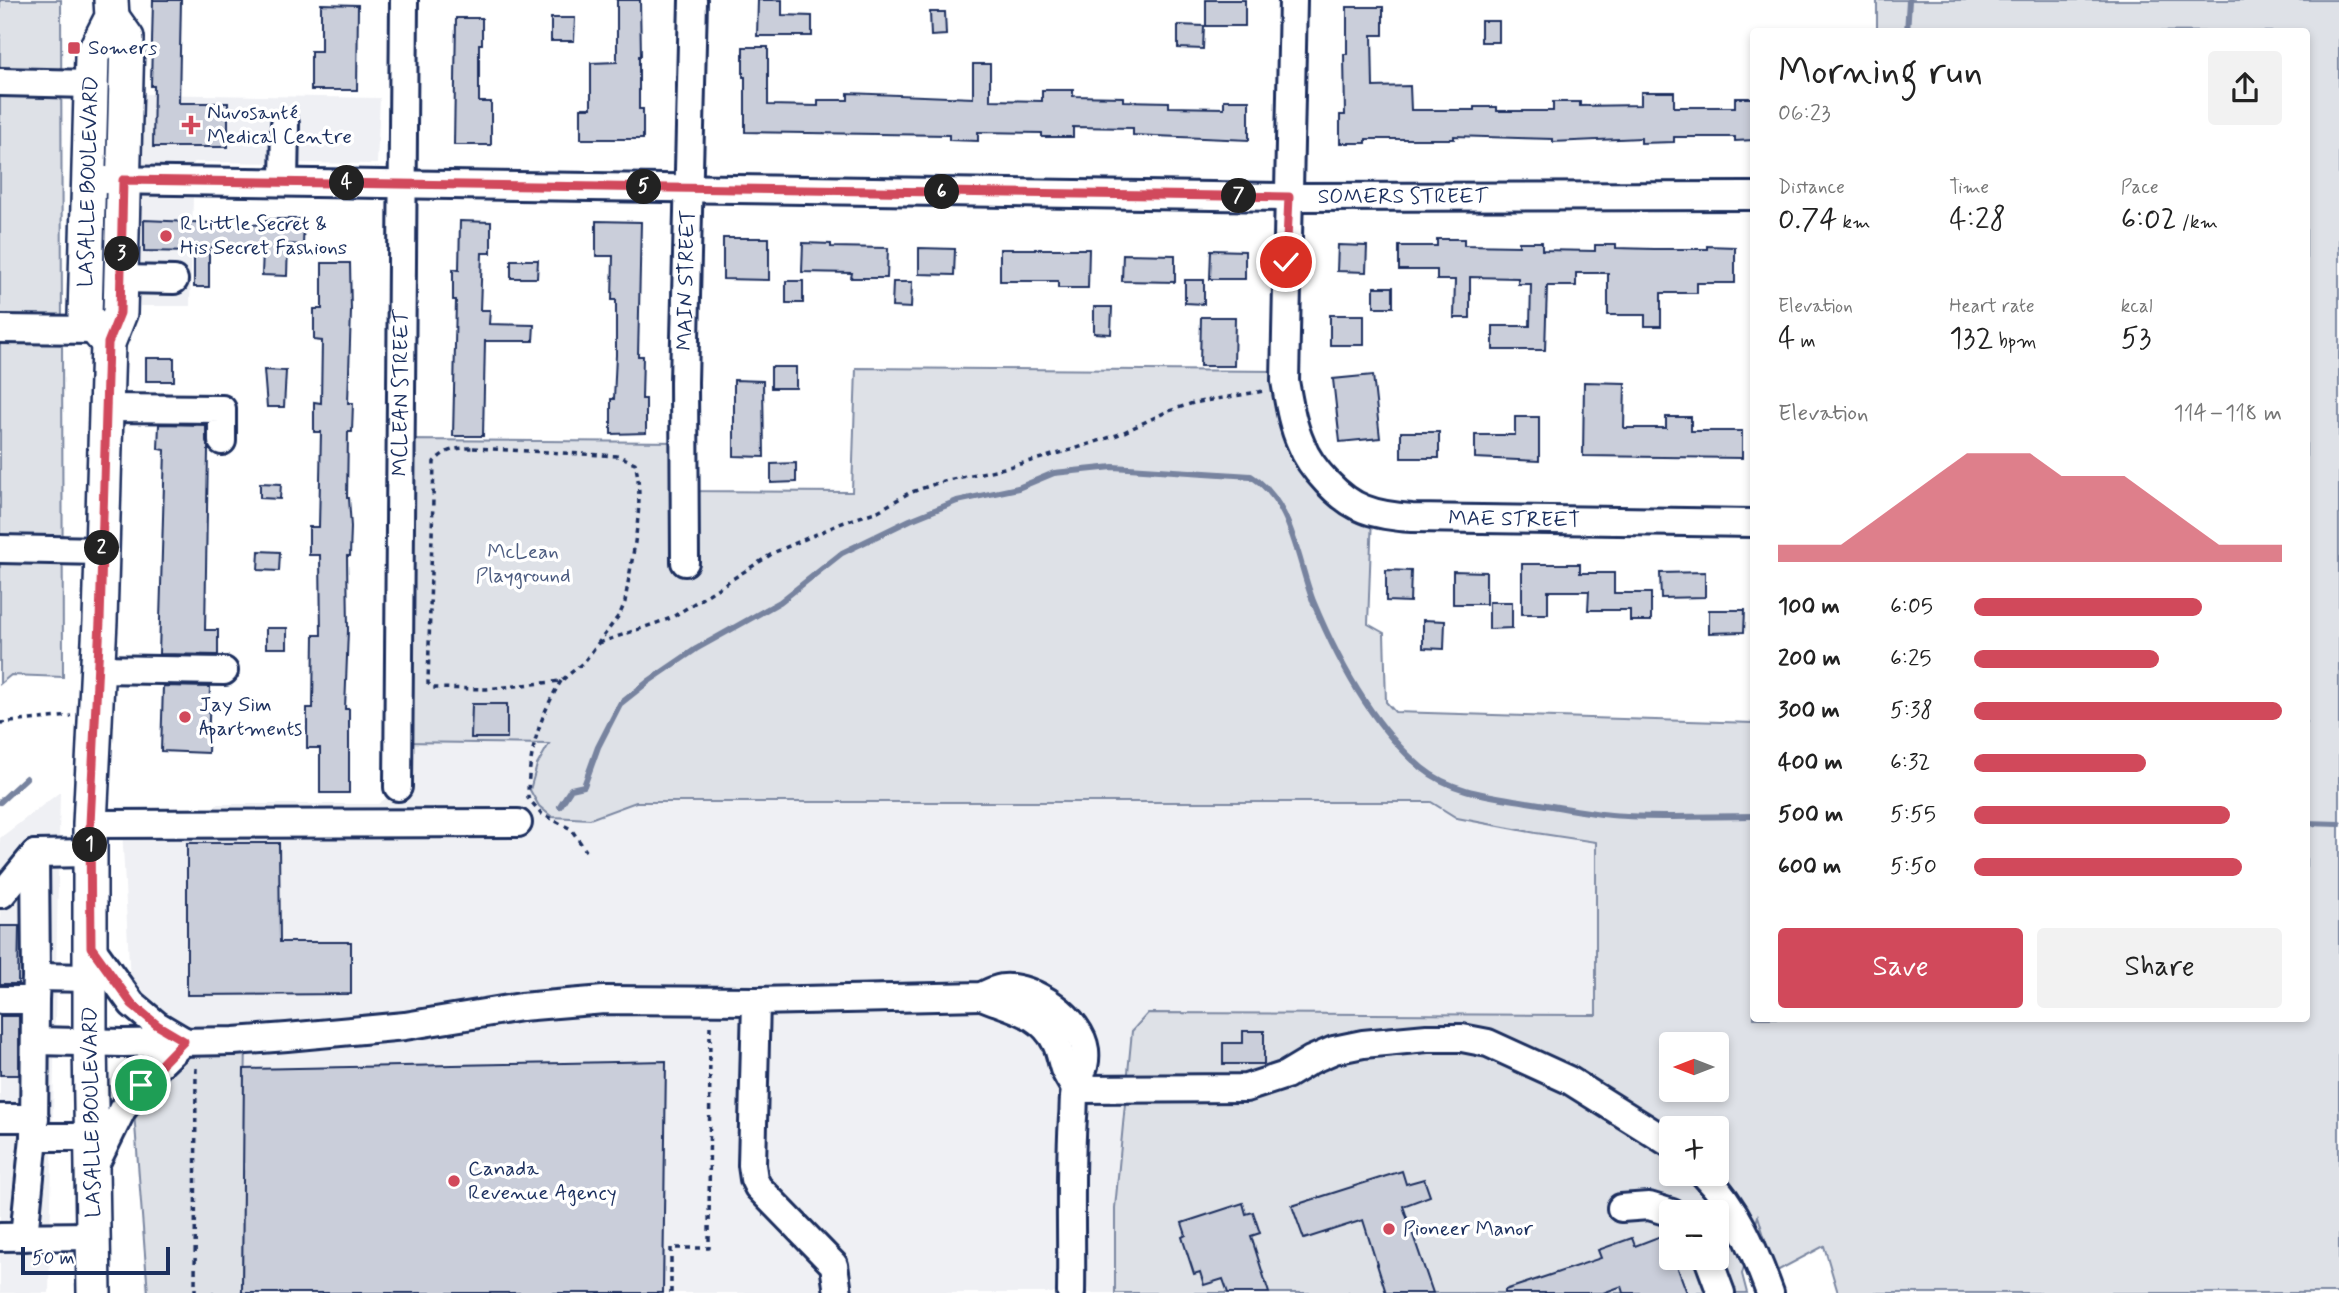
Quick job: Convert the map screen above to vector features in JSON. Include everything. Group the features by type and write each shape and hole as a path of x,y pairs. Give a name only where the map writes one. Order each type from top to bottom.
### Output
{"main road":[{"name":"LASALLE BOULEVARD","path":"94,1293 90,839 106,408 102,336 85,316 92,56 111,8"},
{"name":"LASALLE BOULEVARD","path":"102,336 120,313 121,279 127,38 111,8"}],"street":[{"name":"MCLEAN STREET","path":"398,788 404,0"},
{"name":"MAIN STREET","path":"685,562 686,224 693,0"},
{"name":"MAE STREET","path":"1293,0 1286,262 1286,388 1301,446 1319,472 1338,493 1362,509 1385,515 1412,518 1750,523"},
{"path":"0,82 91,84"},
{"path":"284,182 285,124"},
{"name":"SOMERS STREET","path":"88,180 1289,197 1750,196"},
{"path":"121,279 174,280"},
{"path":"0,329 102,336"},
{"path":"106,408 222,409 222,441"},
{"path":"0,549 102,551"},
{"path":"97,668 224,671"},
{"path":"0,894 35,854 90,839 518,823"},
{"path":"35,854 35,1128 12,1237 93,1236"},
{"path":"0,1000 36,989 91,962 157,1025 190,1041"},
{"path":"36,1041 273,1038 405,1026 521,1007 590,1002 982,996 1000,988 1020,989 1043,998 1064,1015 1085,1047 1086,1068 1075,1089 1071,1293"},
{"path":"755,1001 754,1179 758,1187 834,1265 838,1293"},
{"path":"1075,1089 1246,1088 1286,1074 1334,1050 1363,1044 1427,1038 1462,1038 1488,1043 1569,1080 1659,1136"},
{"path":"92,1170 122,1110 152,1072 190,1041"},
{"path":"0,1118 35,1128 91,1137"},
{"path":"1714,1186 1745,1230 1770,1293"},
{"path":"1621,1208 1649,1206 1659,1209"},
{"path":"1712,1270 1721,1293"}],"path":[{"path":"599,643 671,618 775,552 822,531 878,511 909,493 943,481 1071,450 1120,434 1193,403 1286,388"},
{"path":"561,681 487,689 433,688 428,683 434,462 451,449 619,456 635,463 638,476 638,507 625,602 620,614 584,662 561,681 541,721 530,757 528,798 542,814 571,829 586,851"},
{"path":"0,723 94,715"},
{"path":"671,1293 671,1248 709,1248 710,1001"},
{"path":"190,1041 195,1293"}],"shaded area":[{"path":"144,94 380,98 377,164 194,162 190,306 140,306"},
{"path":"401,742 550,744 537,765 539,805 552,817 590,819 636,802 1432,802 1457,818 1596,842 1597,1015 1148,1013 1132,1031 1115,1208 1115,1293 146,1293 122,827 178,826 218,804 378,804 400,788"},
{"path":"60,792 49,1293 0,1293 0,838"}],"green space":[{"path":"0,0 61,0 63,677 11,675 0,684"},
{"name":"McLean Playground","path":"1877,0 2339,0 2339,1293 1838,1293 1824,1246 1775,1272 1758,1216 1742,1274 1747,1293 1115,1293 1115,1208 1132,1031 1148,1013 1596,1015 1596,842 1457,818 1431,802 636,802 590,819 552,817 539,806 530,790 537,765 549,744 401,742 402,440 686,442 686,491 852,492 856,368 1283,371 1299,448 1372,514 1368,624 1384,633 1386,702 1395,712 1750,723 1750,1022 2310,1022 2310,28 1877,28"},
{"path":"246,1040 242,1293 148,1293 133,1099 184,1041"}],"building":[{"path":"153,0 181,0 179,103 228,103 228,147 153,147"},
{"path":"617,0 640,0 639,109 643,109 643,139 581,139 581,108 591,108 591,63 617,62"},
{"path":"758,0 782,0 782,15 812,16 812,36 757,36"},
{"path":"1206,0 1245,0 1245,26 1206,26"},
{"path":"321,4 358,5 357,90 311,90 311,51 321,51"},
{"path":"1347,7 1383,7 1383,35 1372,35 1373,87 1410,86 1411,110 1474,110 1474,107 1497,107 1497,111 1553,111 1553,102 1580,102 1580,106 1641,105 1641,92 1674,92 1674,107 1735,107 1735,98 1750,98 1750,140 1735,141 1735,137 1674,137 1674,142 1641,143 1641,138 1553,142 1553,139 1454,136 1454,139 1366,139 1366,143 1340,143 1340,115 1345,115 1344,54 1347,54"},
{"path":"930,12 945,12 946,35 931,36"},
{"path":"456,18 482,18 479,102 491,102 491,145 454,145"},
{"path":"551,18 575,18 574,41 551,41"},
{"path":"1481,21 1499,21 1499,42 1481,42"},
{"path":"1178,25 1204,26 1203,49 1178,48"},
{"path":"743,47 768,47 768,105 818,106 818,100 848,100 848,93 973,98 973,64 990,64 990,100 1042,101 1042,90 1073,90 1073,96 1123,97 1123,101 1169,102 1169,107 1224,108 1224,100 1249,100 1249,140 1133,135 1133,128 1073,127 1073,137 1042,137 1042,133 978,132 978,141 949,140 949,135 745,132"},
{"path":"266,219 304,219 303,245 288,244 287,276 262,275 263,249 209,247 209,287 194,287 194,252 144,251 144,220 266,225"},
{"path":"460,221 491,222 491,253 482,253 480,310 490,310 489,324 534,325 533,341 485,341 483,436 453,436 456,300 453,300 453,269 459,270"},
{"path":"596,221 641,222 638,356 643,356 642,399 646,399 646,433 611,434 611,399 614,399 616,355 616,300 612,300 613,256 596,256"},
{"path":"723,238 769,238 769,280 723,279"},
{"path":"1437,239 1464,239 1464,245 1519,246 1519,242 1542,242 1542,250 1595,251 1595,245 1654,249 1735,247 1735,283 1697,283 1697,293 1661,293 1661,326 1645,326 1645,315 1608,315 1608,273 1576,273 1576,286 1547,286 1545,350 1493,350 1493,326 1530,326 1531,284 1518,284 1518,278 1470,277 1470,318 1454,318 1455,280 1437,280 1437,270 1399,270 1399,246 1437,246"},
{"path":"803,243 831,244 831,247 888,248 887,278 851,278 852,273 802,272"},
{"path":"1338,245 1367,246 1366,272 1337,271"},
{"path":"919,248 955,249 954,275 919,274"},
{"path":"1000,249 1089,249 1088,288 1058,288 1058,281 1000,281"},
{"path":"1211,250 1245,251 1245,279 1210,279"},
{"path":"1123,254 1175,255 1175,282 1122,281"},
{"path":"511,260 538,260 537,278 511,278"},
{"path":"322,263 350,263 348,403 353,403 352,432 348,432 347,498 351,527 350,556 347,556 345,709 349,709 349,793 320,793 320,748 307,748 307,708 313,708 314,635 321,635 320,555 309,555 309,527 319,527 321,432 314,432 314,402 321,403 322,341 314,340 314,309 322,309"},
{"path":"1185,280 1204,280 1204,304 1185,303"},
{"path":"786,281 803,281 803,303 786,303"},
{"path":"893,282 912,282 911,308 892,307"},
{"path":"1374,287 1393,287 1393,307 1374,307"},
{"path":"1094,307 1112,307 1111,334 1094,333"},
{"path":"1330,315 1364,315 1364,345 1330,345"},
{"path":"1201,317 1235,317 1234,366 1200,366"},
{"path":"146,358 174,358 174,381 146,381"},
{"path":"771,367 796,367 796,388 771,388"},
{"path":"264,370 286,371 284,407 267,407"},
{"path":"1373,375 1380,438 1340,442 1333,379"},
{"path":"734,380 763,381 764,457 734,456"},
{"path":"1584,382 1625,383 1624,428 1666,428 1666,417 1691,417 1691,431 1742,431 1742,458 1583,456"},
{"path":"1515,417 1539,417 1539,461 1475,458 1475,435 1515,435"},
{"path":"159,424 206,425 209,450 205,630 218,630 218,655 159,654 165,450 158,449"},
{"path":"1401,432 1439,432 1439,458 1401,458"},
{"path":"796,463 796,482 771,483 771,464"},
{"path":"260,483 281,484 280,499 260,498"},
{"path":"259,551 280,552 279,571 258,570"},
{"path":"1522,564 1580,564 1580,573 1614,573 1614,593 1651,593 1651,621 1630,621 1630,610 1588,610 1589,591 1548,591 1548,614 1522,614"},
{"path":"1386,570 1411,571 1410,602 1386,601"},
{"path":"1453,571 1486,572 1486,604 1453,604"},
{"path":"1705,572 1705,597 1661,598 1660,573"},
{"path":"1489,602 1512,602 1512,628 1489,629"},
{"path":"1709,610 1745,610 1744,632 1709,633"},
{"path":"1423,620 1445,621 1444,649 1423,648"},
{"path":"266,628 287,628 287,648 266,648"},
{"name":"Jay Sim Apartments","path":"163,686 210,687 208,753 161,751"},
{"path":"472,704 507,704 507,738 471,738"},
{"path":"187,843 279,843 280,942 351,942 351,994 187,995"},
{"path":"0,926 19,926 18,984 0,984"},
{"path":"0,1016 19,1016 19,1075 0,1075"},
{"path":"1243,1031 1264,1031 1264,1064 1223,1064 1223,1043 1243,1043"},
{"name":"Canada Revenue Agency","path":"666,1061 663,1293 242,1293 244,1069"},
{"name":"Pioneer Manor","path":"1402,1171 1406,1184 1424,1179 1430,1196 1403,1206 1433,1293 1386,1293 1363,1220 1304,1239 1292,1206"},
{"path":"1243,1203 1246,1214 1253,1212 1260,1233 1251,1236 1269,1293 1228,1293 1223,1279 1204,1285 1200,1272 1194,1274 1182,1237 1186,1235 1182,1223"},
{"name":"Pioneer Manor","path":"1659,1237 1659,1270 1678,1270 1687,1293 1624,1293 1622,1286 1603,1293 1505,1293 1505,1290 1601,1258 1598,1250 1632,1238 1635,1246"}],"waterway":[{"path":"1907,28 1909,0"},
{"path":"560,806 571,789 584,786 598,747 620,704 696,649 780,602 842,553 957,501 1018,488 1054,473 1113,467 1251,476 1265,487 1284,515 1313,601 1345,669 1388,733 1433,776 1458,788 1486,795 1600,814 1646,817 1750,816"},
{"path":"0,802 26,778"},
{"path":"2310,823 2339,824"}],"place":[{"name":"Somers","path":"74,48"},
{"name":"Nuvosanté Medical Centre","path":"191,125"},
{"name":"R Little Secret & His Secret Fashions","path":"166,236"},
{"name":"Jay Sim Apartments","path":"185,717"},
{"name":"Canada Revenue Agency","path":"454,1181"},
{"name":"Pioneer Manor","path":"1389,1229"}],"route":[{"path":"141,1085 184,1041 157,1025 132,1004 91,947 90,824 100,621 108,343 120,313 123,180 1289,197 1286,262"}]}
